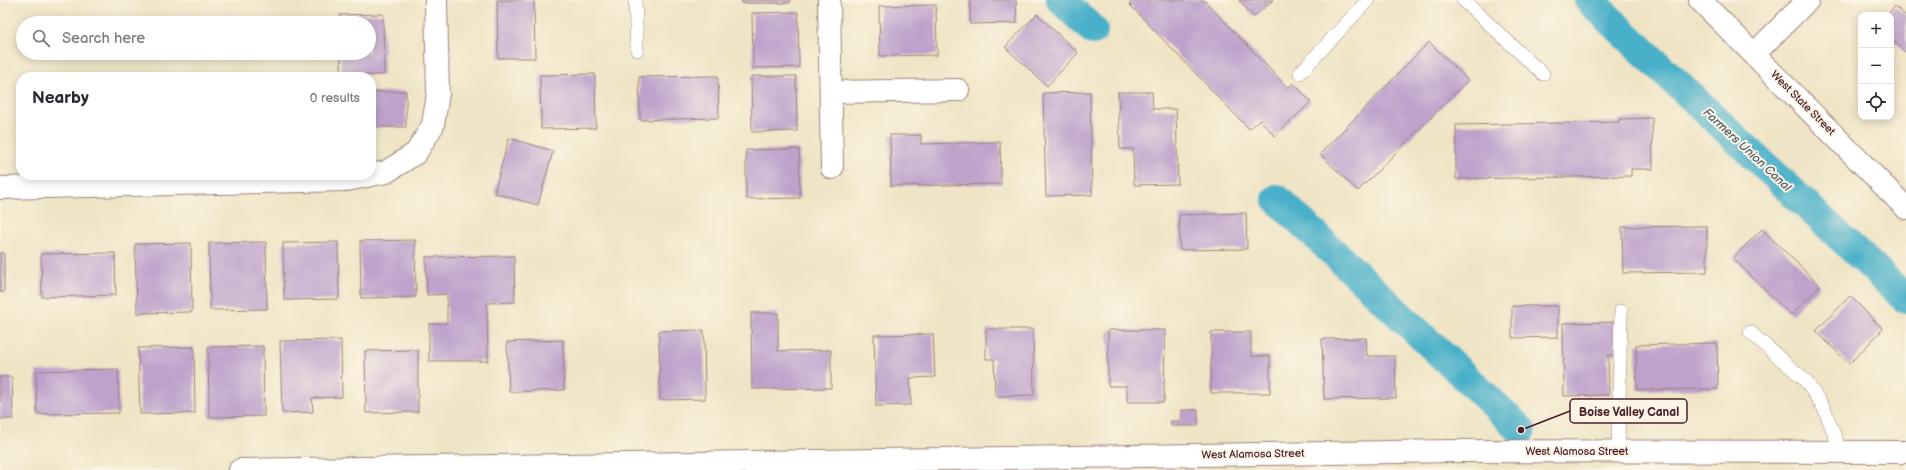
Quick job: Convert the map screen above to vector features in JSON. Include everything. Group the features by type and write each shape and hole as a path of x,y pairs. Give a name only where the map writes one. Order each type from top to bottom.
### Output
{"street":[{"path":"376,174 386,172 416,153 433,125 438,94 436,0"},
{"path":"829,0 832,168"},
{"name":"West State Street","path":"1700,0 1906,208"},
{"path":"1754,54 1808,0"},
{"path":"831,92 958,90"},
{"path":"0,188 347,180"},
{"name":"West Alamosa Street","path":"240,470 1006,464 1462,451 1906,452"}],"lane":[{"path":"635,0 637,50"},
{"path":"1300,72 1368,0"},
{"path":"1463,0 1543,74"},
{"path":"1618,451 1621,311"},
{"path":"1750,332 1805,380 1824,408 1841,452"}],"building":[{"path":"497,0 534,0 535,58 498,58"},
{"path":"742,0 790,0 790,3 742,3"},
{"path":"970,0 1016,0 1017,23 970,24"},
{"path":"1134,0 1204,0 1288,88 1293,83 1311,102 1275,136 1260,120 1249,129 1129,4"},
{"path":"1239,0 1273,0 1254,17"},
{"path":"936,5 937,55 880,56 879,6"},
{"path":"1895,6 1906,16 1906,53 1894,42 1894,12 1890,12"},
{"path":"798,12 799,67 753,68 752,13"},
{"path":"383,14 384,75 376,75 376,72 341,72 341,60 376,60 376,16 340,15"},
{"path":"1037,14 1078,53 1047,86 1005,47"},
{"path":"1429,42 1468,80 1358,191 1320,154"},
{"path":"595,74 596,128 541,129 540,75"},
{"path":"718,76 719,118 640,120 639,77"},
{"path":"751,76 796,76 797,131 752,132"},
{"path":"406,91 406,127 376,127 376,92"},
{"path":"1090,92 1092,195 1046,196 1043,93"},
{"path":"1118,92 1152,92 1153,109 1176,109 1178,184 1134,185 1133,149 1120,149"},
{"path":"1652,118 1653,169 1631,169 1631,176 1456,179 1456,125 1619,122 1619,119"},
{"path":"890,135 921,135 921,144 1000,142 1001,184 891,186"},
{"path":"509,138 553,151 538,205 494,193"},
{"path":"799,149 800,198 746,199 746,150"},
{"path":"1246,213 1247,249 1180,250 1179,215"},
{"path":"1707,226 1707,272 1623,273 1622,227"},
{"path":"1762,229 1820,286 1791,315 1733,258"},
{"path":"415,240 416,297 361,298 360,241"},
{"path":"266,242 267,309 210,310 209,243"},
{"path":"338,242 339,299 284,300 283,243"},
{"path":"191,243 192,312 137,313 135,244"},
{"path":"0,253 4,253 4,292 0,292"},
{"path":"115,253 116,295 42,297 41,254"},
{"path":"514,256 515,302 487,303 488,361 429,361 429,324 447,323 447,294 427,295 426,257"},
{"path":"1850,296 1883,329 1849,364 1816,331"},
{"path":"1512,306 1558,306 1558,337 1512,338"},
{"path":"751,313 778,313 778,351 831,350 831,388 752,389"},
{"path":"1616,322 1616,355 1608,355 1609,395 1564,396 1563,323"},
{"path":"986,329 1033,329 1034,395 995,396 994,359 986,359"},
{"path":"704,330 705,399 660,400 659,331"},
{"path":"1108,330 1165,330 1164,402 1127,402 1127,386 1108,386"},
{"path":"1211,332 1251,332 1251,356 1270,356 1270,393 1211,393"},
{"path":"933,334 935,377 910,378 911,405 876,406 874,335"},
{"path":"1366,338 1367,356 1395,356 1396,398 1324,399 1322,339"},
{"path":"341,340 342,397 312,398 313,412 282,413 280,341"},
{"path":"563,340 564,390 509,392 507,342"},
{"path":"1717,343 1718,389 1637,390 1636,345"},
{"path":"263,346 264,416 209,417 208,347"},
{"path":"194,347 195,413 140,414 138,348"},
{"path":"418,350 418,412 366,413 365,351"},
{"path":"118,369 119,413 37,414 36,371"},
{"path":"0,377 12,377 13,419 0,419"},
{"path":"1181,410 1198,410 1198,426 1171,426 1171,421 1181,421"}],"waterway":[{"path":"1061,0 1093,30"},
{"name":"Farmers Union Canal","path":"1589,0 1906,299"},
{"path":"1277,199 1521,430"}],"place":[{"name":"Boise Valley Canal","path":"1521,430"}]}
